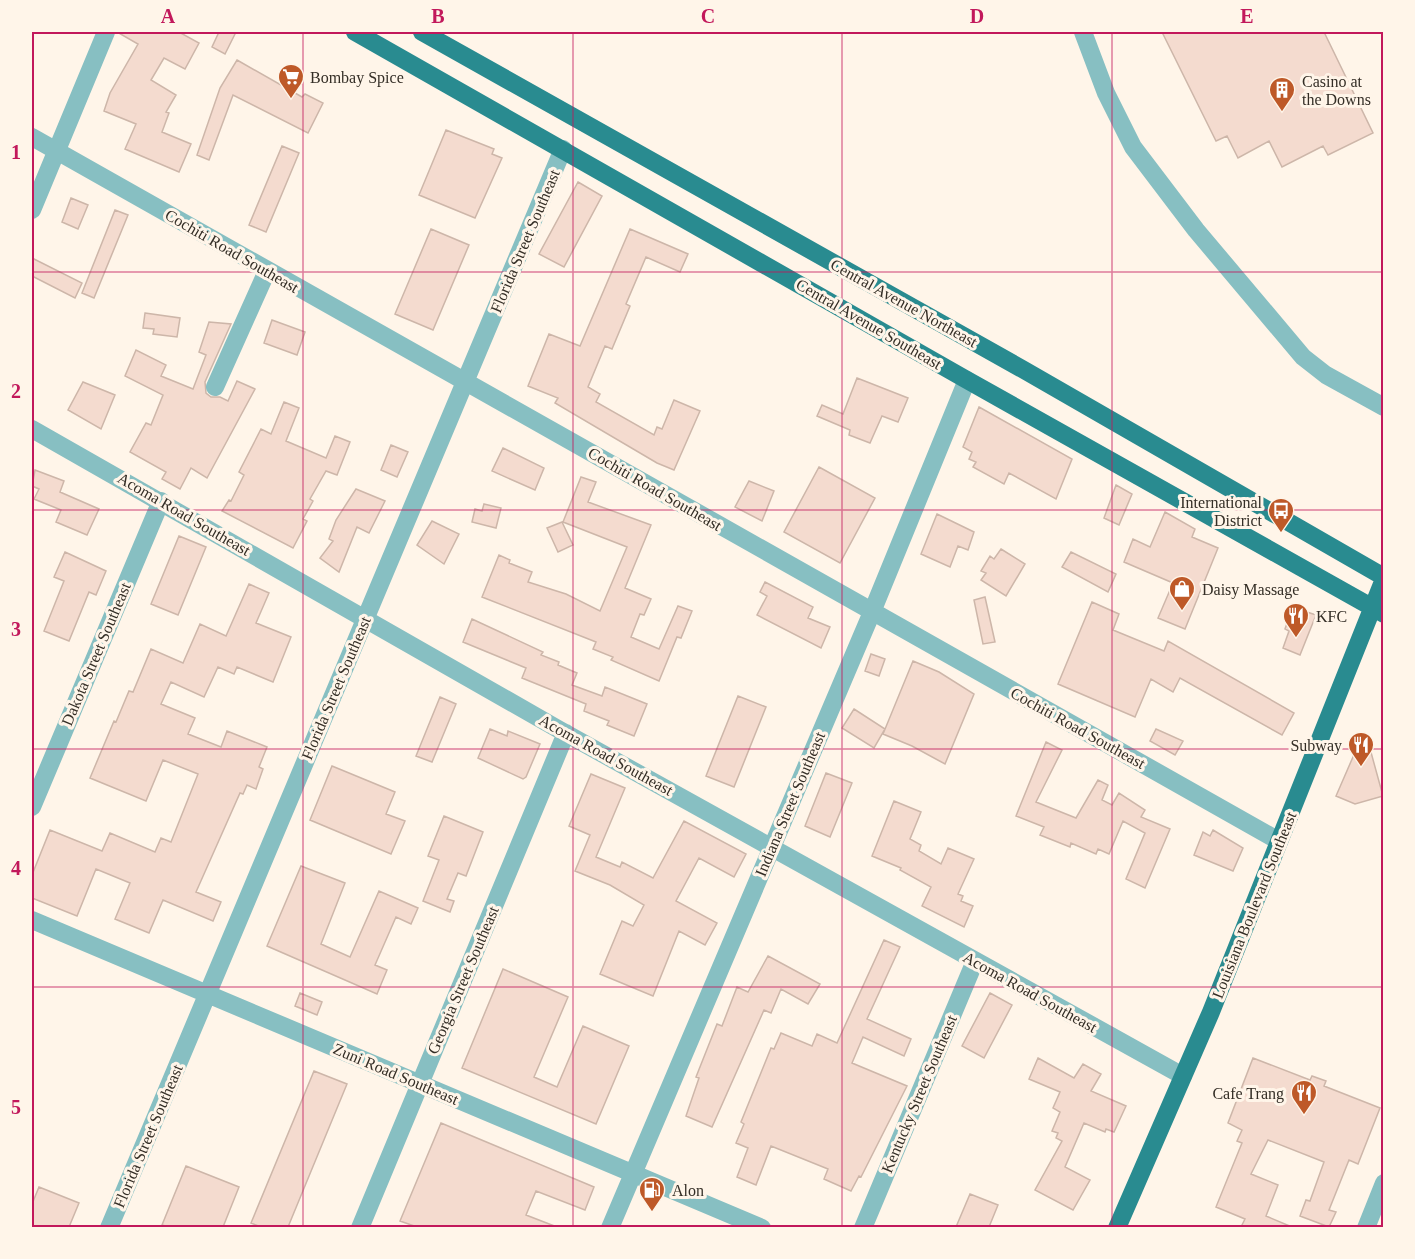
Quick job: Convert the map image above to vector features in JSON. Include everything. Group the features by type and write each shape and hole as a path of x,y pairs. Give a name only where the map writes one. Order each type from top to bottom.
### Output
{"main road":[{"name":"Central Avenue Southeast","path":"355,32 967,380 1378,610"},
{"name":"Central Avenue Northeast","path":"422,32 996,354 1383,578"},
{"name":"Louisiana Boulevard Southeast","path":"1117,1227 1211,1012 1279,841 1378,610 1383,578"}],"street":[{"path":"32,210 106,32"},
{"path":"1083,32 1106,93 1133,147 1196,230 1303,357 1326,375 1383,407"},
{"name":"Cochiti Road Southeast","path":"32,137 1279,841"},
{"name":"Florida Street Southeast","path":"110,1227 563,150"},
{"path":"215,387 267,271"},
{"name":"Indiana Street Southeast","path":"610,1227 872,612 967,380"},
{"name":"Acoma Road Southeast","path":"32,429 566,733 1183,1076"},
{"name":"Dakota Street Southeast","path":"32,807 161,501"},
{"name":"Georgia Street Southeast","path":"360,1227 566,733"},
{"name":"Zuni Road Southeast","path":"32,920 762,1227"},
{"name":"Kentucky Street Southeast","path":"863,1227 975,961"},
{"path":"1366,1227 1383,1183"}],"building":[{"path":"117,32 179,32 199,43 185,69 164,58 151,80 176,95 166,112 169,113 162,132 191,144 179,172 125,149 136,124 104,111 110,93 138,44"},
{"path":"219,32 236,32 225,54 212,47"},
{"name":"Casino at the Downs","path":"1162,32 1324,32 1373,133 1328,155 1323,146 1282,167 1269,141 1238,158 1227,136 1216,141"},
{"path":"237,60 302,97 305,94 323,103 308,133 233,95 209,160 197,155 220,88"},
{"path":"446,130 494,149 492,154 502,158 475,218 419,195"},
{"path":"282,146 299,153 266,232 249,225"},
{"path":"578,182 602,196 564,267 539,254"},
{"path":"71,198 88,205 78,229 62,222"},
{"path":"115,210 128,215 94,298 82,293"},
{"path":"431,229 469,245 433,330 395,314"},
{"path":"630,229 688,254 680,272 646,257 626,304 630,306 612,349 605,346 588,387 600,394 596,402 654,435 657,427 662,429 674,400 700,411 674,470 657,463 555,403 558,398 528,386 549,334 580,346"},
{"path":"32,258 82,283 75,298 32,276"},
{"path":"145,313 180,318 177,337 153,334 154,329 143,328"},
{"path":"272,320 305,332 297,355 264,343"},
{"path":"209,322 231,324 205,382 206,393 211,397 220,397 228,401 237,381 255,389 207,478 191,468 180,489 162,479 166,472 130,452 146,423 151,425 163,395 125,376 136,350 166,365 161,376 193,389 206,355 199,352"},
{"path":"857,378 908,398 898,422 882,416 870,443 849,435 850,430 817,416 822,405 843,414"},
{"path":"83,382 115,395 101,429 68,410"},
{"path":"284,402 299,408 286,441 326,458 335,436 350,442 337,475 326,471 310,499 313,501 303,519 307,521 293,548 222,511 229,500 231,501 244,475 239,472 261,429 271,434"},
{"path":"979,407 1072,459 1056,499 1009,473 1004,484 973,467 976,462 969,459 972,452 963,447"},
{"path":"391,445 408,452 397,477 381,470"},
{"path":"503,448 544,468 535,490 492,471"},
{"path":"819,467 875,498 840,563 784,532"},
{"path":"35,470 64,481 60,492 99,509 87,535 56,522 61,510 34,499 39,489 32,486"},
{"path":"581,477 596,482 588,502 651,525 625,588 651,599 644,615 640,614 631,637 659,649 678,606 692,611 681,638 677,637 659,681 611,660 613,657 593,649 596,642 482,597 499,555 510,560 509,563 532,572 528,582 566,594 600,611 627,547 563,522"},
{"path":"749,481 774,491 762,521 735,507"},
{"path":"1116,485 1132,494 1119,525 1104,518"},
{"path":"356,489 385,501 369,533 357,527 339,572 320,558 333,541 329,539 336,520"},
{"path":"484,504 501,508 496,528 472,522 475,509 482,511"},
{"path":"1165,512 1195,529 1192,537 1218,548 1185,629 1158,618 1173,583 1124,562 1133,539 1150,547"},
{"path":"937,514 974,532 968,550 958,546 950,567 921,554"},
{"path":"432,521 459,534 444,564 417,545"},
{"path":"562,522 573,545 558,552 547,528"},
{"path":"179,536 206,547 178,615 151,604"},
{"path":"1001,549 1025,564 1006,596 981,580 986,573 981,571 990,556 994,559"},
{"path":"65,552 106,571 96,595 89,592 69,641 44,631 64,581 54,577"},
{"path":"1071,552 1116,574 1108,592 1062,567"},
{"path":"765,582 813,607 808,618 830,627 821,648 757,615 767,596 760,592"},
{"path":"249,584 269,593 256,623 291,637 273,682 237,667 234,674 218,667 204,697 171,682 161,704 195,718 188,734 221,747 227,731 267,747 259,767 263,769 256,789 247,785 243,794 240,793 196,892 221,902 213,921 163,900 149,933 115,919 130,883 96,869 77,916 32,898 32,875 50,830 102,851 110,833 155,852 161,838 171,842 198,774 163,760 146,801 90,778 114,721 116,722 129,691 133,692 151,649 183,663 200,624 226,636"},
{"path":"985,597 995,642 983,644 974,600"},
{"path":"1092,602 1119,614 1113,630 1164,651 1168,641 1294,713 1282,735 1180,678 1173,692 1151,679 1135,717 1058,684"},
{"name":"KFC","path":"1298,609 1316,615 1300,655 1283,648 1289,631 1285,629 1291,612 1296,614"},
{"path":"472,619 543,652 541,655 577,673 572,685 602,696 605,687 647,704 634,736 607,725 609,721 584,711 586,704 522,678 526,668 463,642"},
{"path":"871,654 885,659 879,676 865,671"},
{"path":"913,661 939,672 974,694 945,764 912,746 883,734"},
{"path":"738,696 766,707 734,787 706,776"},
{"path":"440,697 456,704 432,762 416,756"},
{"path":"854,709 885,729 874,748 842,728"},
{"path":"490,729 507,736 508,731 540,744 526,777 523,779 478,758"},
{"path":"1156,729 1183,741 1175,755 1150,741"},
{"path":"1046,742 1062,750 1036,802 1076,818 1098,780 1108,785 1102,800 1112,805 1119,793 1145,810 1141,817 1170,829 1145,888 1126,879 1145,833 1123,821 1109,854 1098,849 1096,854 1071,843 1070,847 1040,835 1044,827 1016,816"},
{"path":"1369,745 1383,796 1355,804 1336,796 1356,750"},
{"path":"332,766 395,792 386,814 405,821 391,854 310,820"},
{"path":"826,773 852,783 830,837 805,826"},
{"path":"591,774 625,788 596,857 620,867 622,862 653,878 684,821 746,854 734,877 699,858 676,901 717,923 705,945 679,931 653,996 600,974 622,921 633,926 644,905 610,885 575,871 590,835 569,826"},
{"path":"894,801 921,812 910,839 921,845 919,851 941,864 948,848 974,859 958,894 963,896 961,901 973,906 964,927 922,906 931,887 900,870 901,868 872,856"},
{"path":"444,816 483,832 466,876 458,873 447,899 454,901 450,912 423,901 439,860 428,856"},
{"path":"1213,830 1243,848 1233,871 1194,855 1203,832 1210,836"},
{"path":"301,866 345,883 321,944 350,957 379,891 418,908 411,924 396,917 375,965 387,970 377,994 267,946"},
{"path":"884,940 900,947 867,1019 911,1039 904,1056 863,1037 852,1063 907,1086 861,1177 859,1176 851,1191 824,1179 828,1169 771,1146 756,1185 737,1177 748,1148 736,1143 744,1124 741,1122 771,1048 774,1049 781,1033 812,1046 817,1034 837,1043"},
{"path":"768,956 820,984 808,1004 781,989 771,1013 764,1010 712,1127 686,1116 699,1078 696,1077 717,1024 722,1026 737,987 748,992"},
{"path":"503,969 568,997 534,1077 557,1087 583,1026 629,1046 596,1124 462,1068"},
{"path":"300,993 322,1002 317,1015 295,1006"},
{"path":"990,993 1012,1005 984,1058 962,1046"},
{"path":"1038,1058 1074,1078 1083,1064 1101,1074 1091,1091 1126,1106 1114,1132 1106,1129 1105,1132 1084,1123 1065,1167 1090,1180 1073,1210 1035,1190 1062,1141 1056,1138 1058,1133 1052,1131 1060,1112 1053,1108 1060,1092 1029,1079"},
{"name":"Cafe Trang","path":"1253,1058 1310,1080 1312,1076 1326,1081 1324,1086 1380,1108 1358,1164 1349,1160 1329,1210 1336,1212 1329,1227 1300,1216 1306,1200 1310,1201 1324,1162 1268,1140 1251,1174 1278,1185 1266,1216 1292,1227 1241,1227 1245,1219 1216,1207 1242,1143 1237,1141 1242,1130 1228,1123"},
{"path":"314,1071 347,1084 288,1227 261,1227 251,1223"},
{"path":"441,1123 594,1187 585,1210 536,1191 526,1215 557,1227 417,1227 400,1221"},
{"path":"186,1166 239,1187 223,1227 162,1225"},
{"path":"39,1187 79,1203 69,1227 32,1227 32,1204"},
{"path":"970,1194 998,1205 989,1227 956,1227"}],"place":[{"name":"Bombay Spice","path":"291,100"},
{"name":"Casino at the Downs","path":"1282,113"},
{"name":"International District","path":"1281,534"},
{"name":"Daisy Massage","path":"1182,612"},
{"name":"KFC","path":"1296,639"},
{"name":"Subway","path":"1361,768"},
{"name":"Cafe Trang","path":"1304,1116"},
{"name":"Alon","path":"652,1213"}]}
